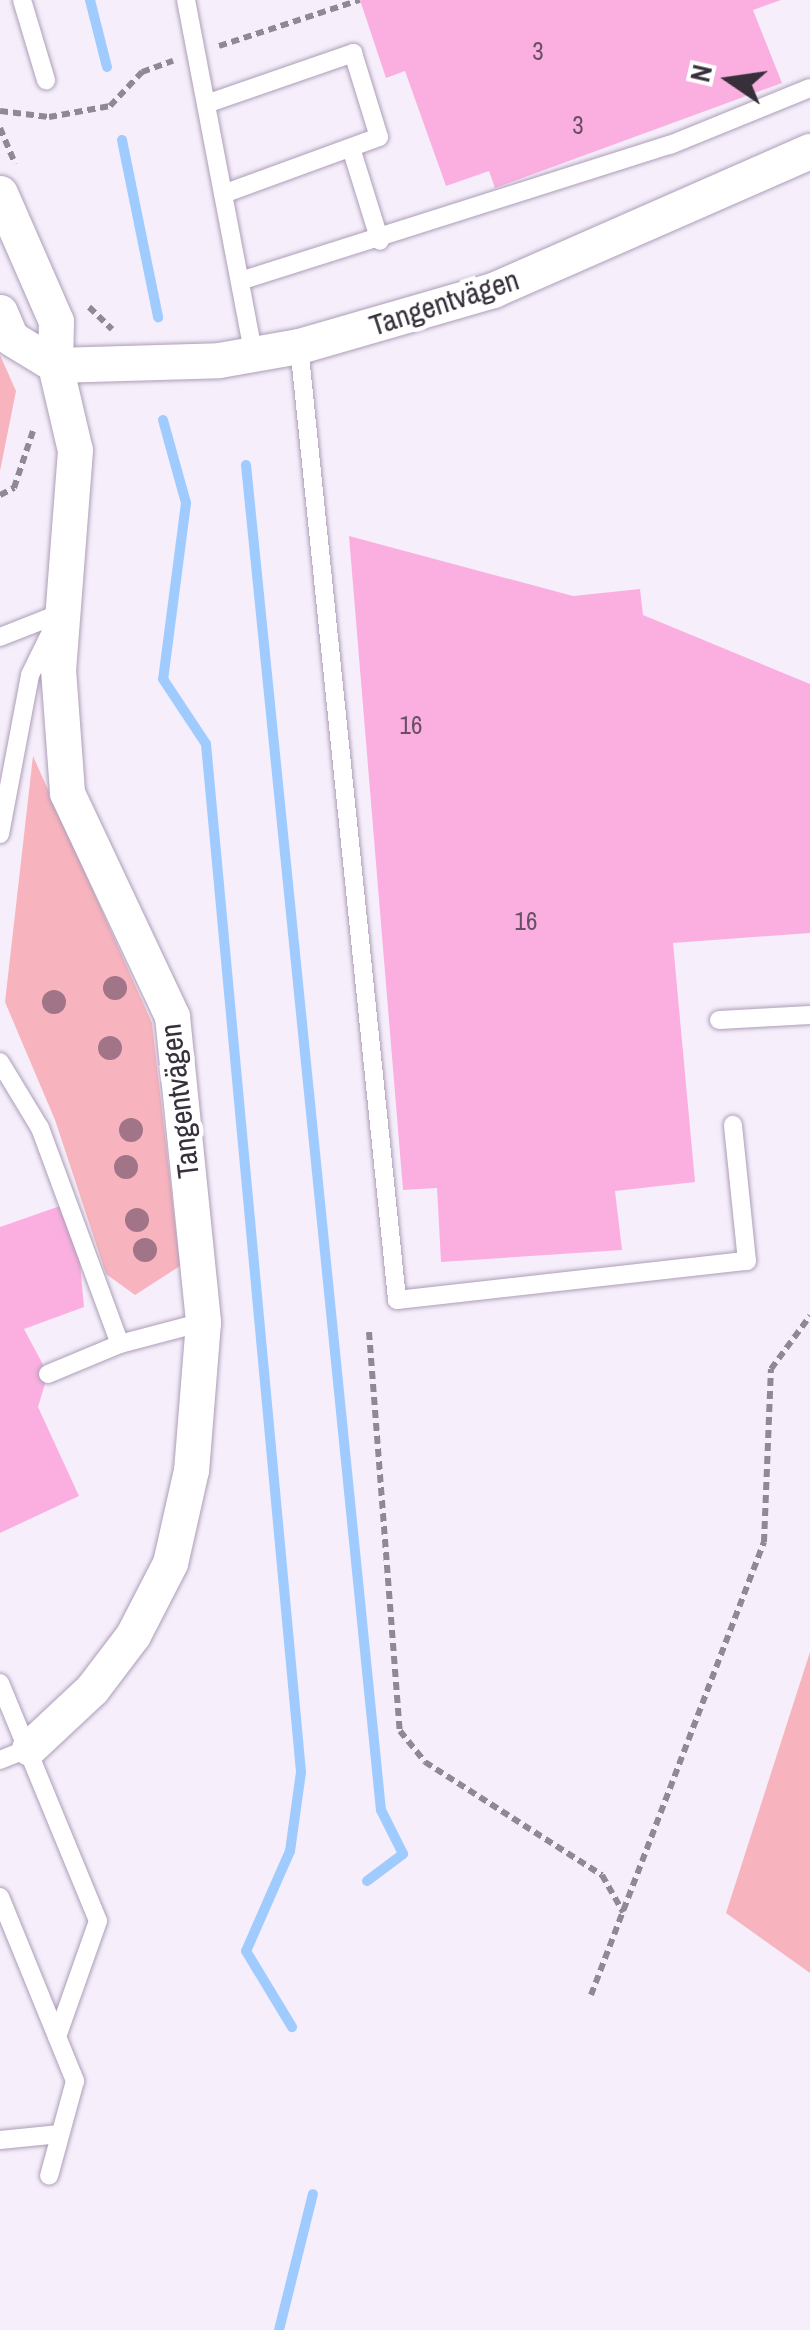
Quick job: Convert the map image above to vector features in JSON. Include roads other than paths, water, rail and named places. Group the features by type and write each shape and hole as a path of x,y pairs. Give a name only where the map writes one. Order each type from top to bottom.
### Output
{"street":[{"name":"Tangentvägen","path":"55,366 254,355 299,346 493,290 810,151"},
{"name":"Tangentvägen","path":"0,193 56,321 55,366 76,450 61,613 67,793 172,1016 203,1322 191,1470 170,1563 133,1635 92,1690 14,1754"},
{"path":"0,312 12,338 55,366"}],"lane":[{"path":"22,0 46,80"},
{"path":"187,0 254,355"},
{"path":"206,104 353,53 379,137 223,194"},
{"path":"240,281 380,241 670,145 810,88"},
{"path":"351,148 380,241"},
{"path":"299,346 397,1300 747,1260 733,1125"},
{"path":"0,636 61,613"},
{"path":"0,834 30,675 61,613"},
{"path":"719,1020 810,1015"},
{"path":"0,1062 40,1128 120,1344"},
{"path":"48,1374 120,1344 203,1322"},
{"path":"0,1683 14,1754 98,1921 57,2037"},
{"path":"0,1897 75,2081 49,2176"},
{"path":"0,2140 60,2134"}],"waterway":[{"path":"90,0 107,67"},
{"path":"122,140 158,317"},
{"path":"163,420 186,503 163,679 206,744 301,1772 290,1851 246,1951 292,2027"},
{"path":"246,465 381,1810 403,1854 367,1881"},
{"path":"279,2330 313,2194"}]}
